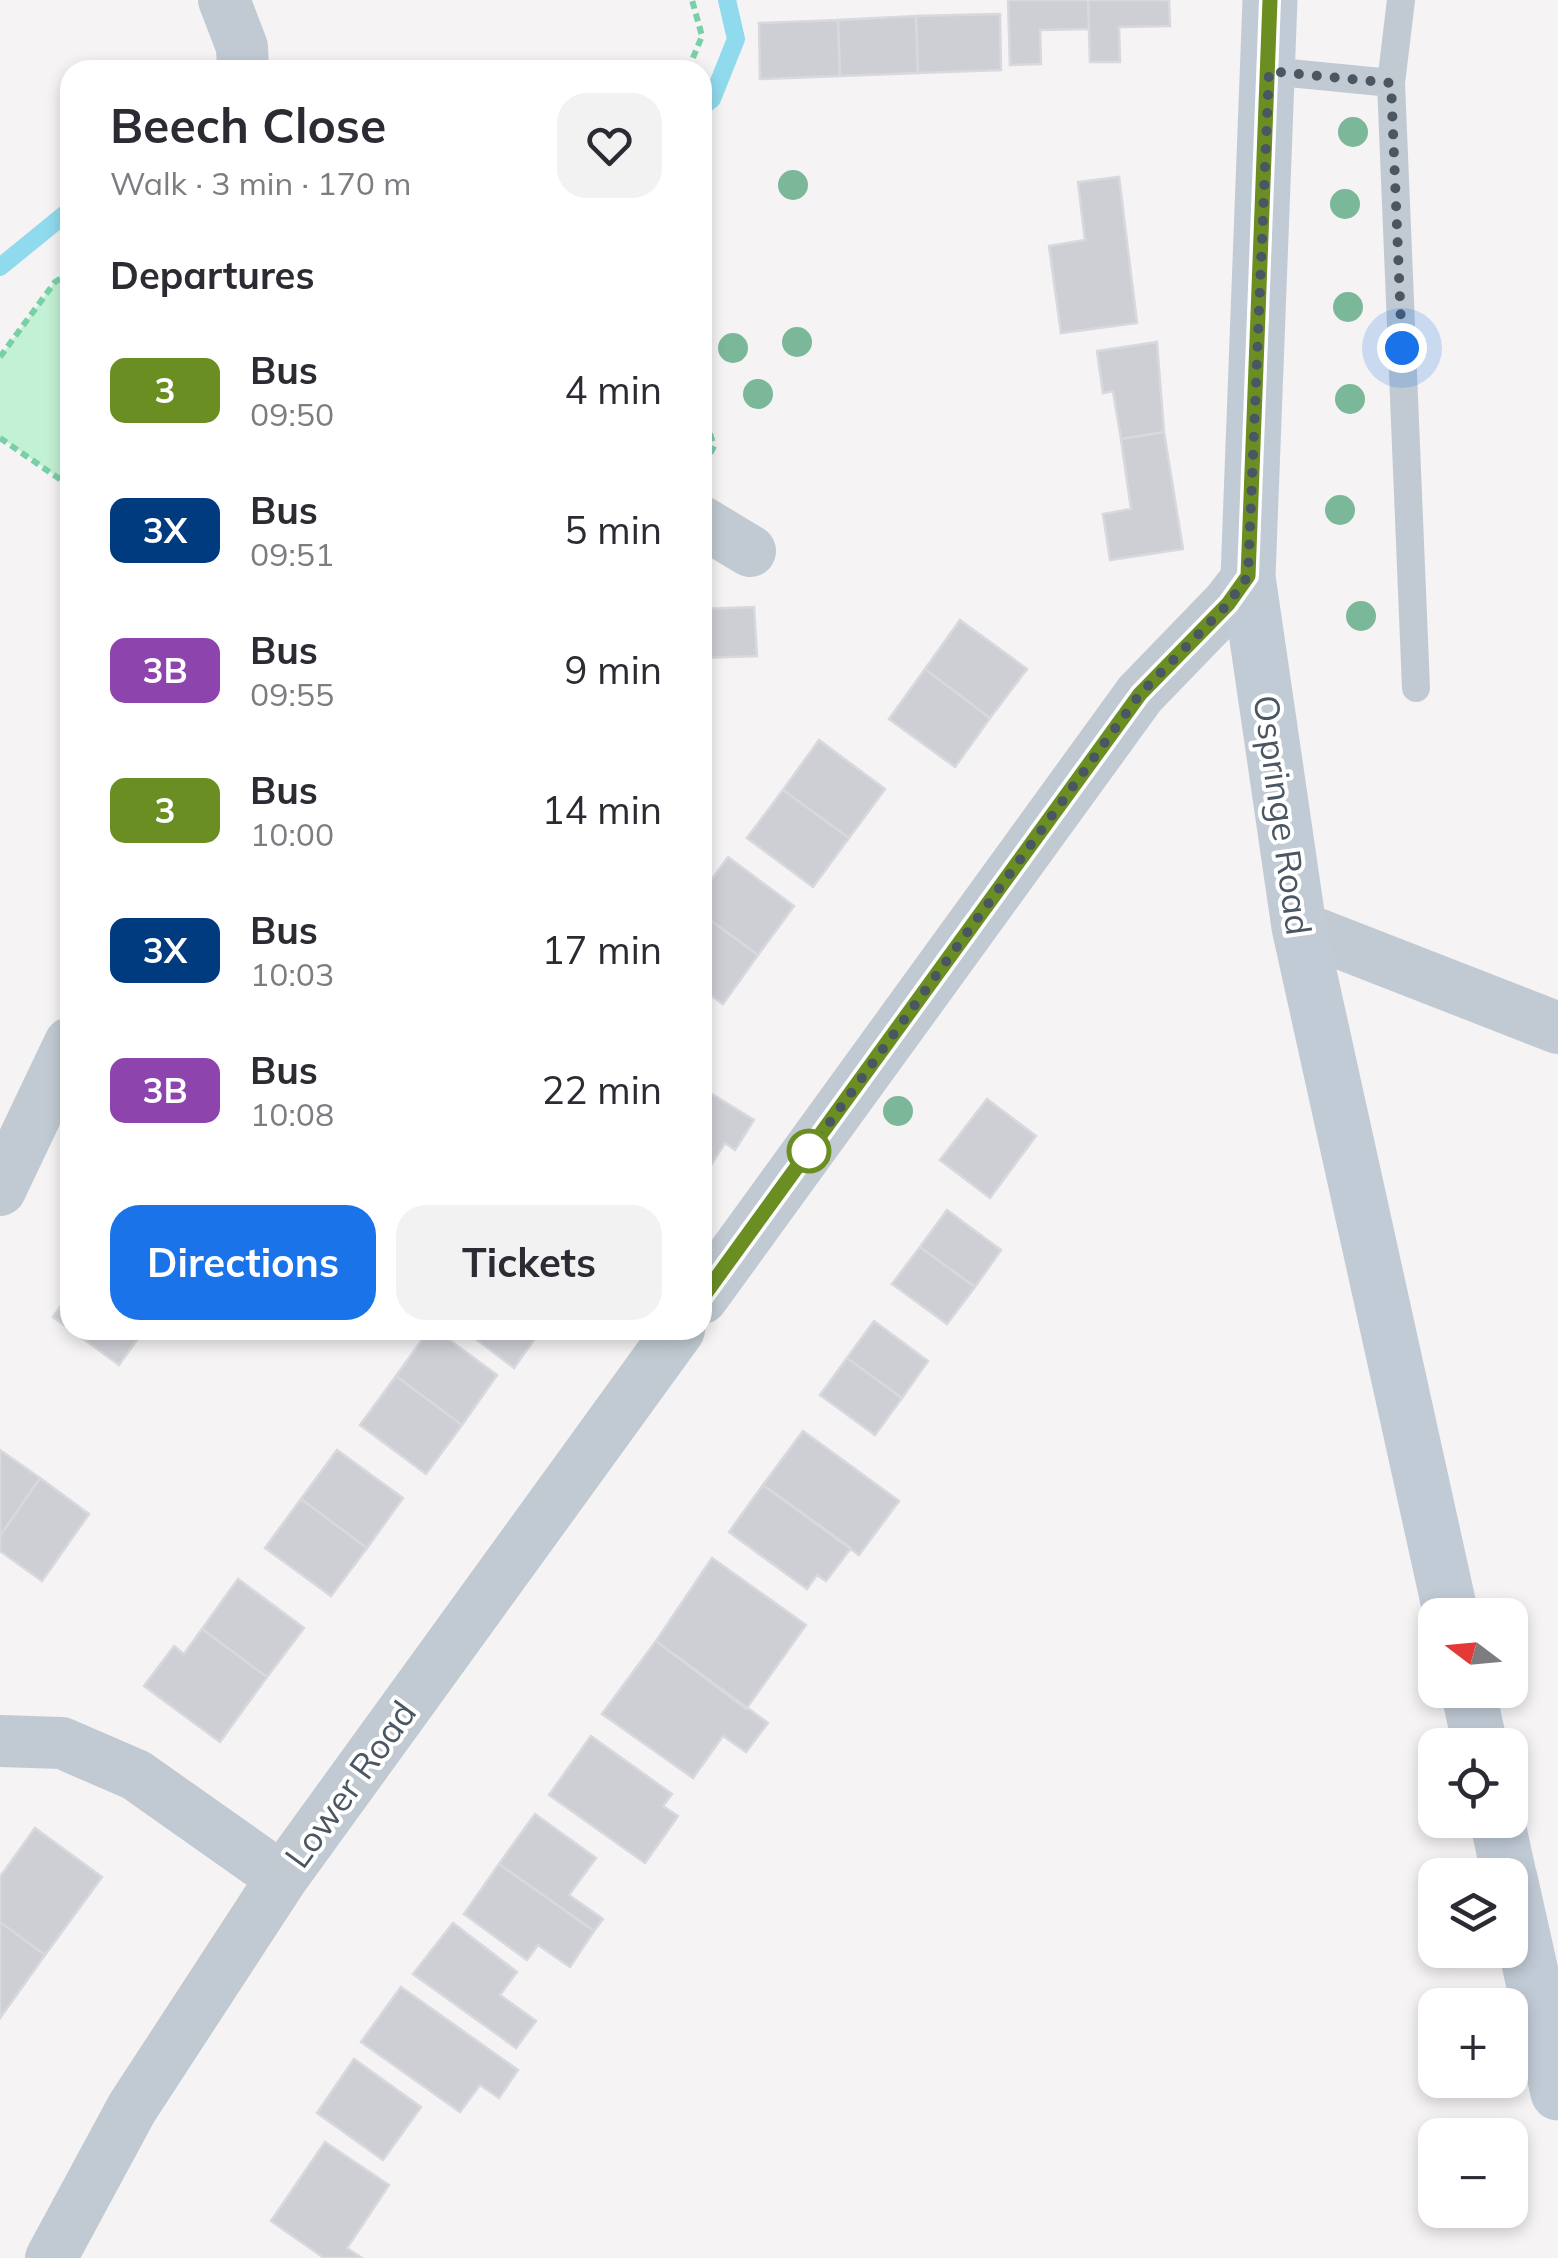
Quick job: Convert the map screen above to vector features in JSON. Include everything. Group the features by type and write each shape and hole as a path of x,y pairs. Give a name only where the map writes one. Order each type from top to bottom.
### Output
{"main road":[{"name":"Ospringe Road","path":"1270,0 1248,576 1299,928 1448,1598"},
{"path":"1528,1958 1558,2094"}],"street":[{"path":"224,0 242,47 243,60"},
{"path":"712,528 750,551"},
{"path":"712,1284 1140,694 1228,604 1248,576"},
{"path":"1299,928 1558,1028"},
{"path":"0,1190 60,1064"},
{"name":"Lower Road","path":"51,2258 132,2108 282,1878 672,1340"},
{"path":"0,1740 62,1743 136,1775 282,1878"}],"lane":[{"path":"1401,0 1391,83 1416,688"},
{"path":"1269,71 1391,83"}],"path":[{"path":"692,0 702,36 692,60"},
{"path":"0,357 60,279"},
{"path":"0,438 60,479"}],"green space":[{"path":"60,279 60,479 0,437 0,357"}],"building":[{"path":"1008,0 1088,0 1089,29 1040,30 1041,64 1010,65"},
{"path":"1088,0 1169,0 1170,26 1119,27 1120,62 1090,62"},
{"path":"1000,14 1001,70 918,73 916,16"},
{"path":"916,16 918,73 840,76 838,20"},
{"path":"838,20 840,76 760,79 759,23"},
{"path":"1119,177 1137,323 1061,333 1049,246 1085,240 1078,182"},
{"path":"1157,342 1164,432 1121,439 1113,391 1103,393 1097,351"},
{"path":"1164,432 1183,549 1110,560 1103,514 1131,509 1121,439"},
{"path":"754,607 757,656 712,658 712,609"},
{"path":"960,620 1027,669 990,718 925,669"},
{"path":"925,669 990,718 955,767 889,719"},
{"path":"819,740 885,789 849,838 783,790"},
{"path":"783,790 849,838 813,887 747,838"},
{"path":"728,857 794,906 758,955 712,921 712,879"},
{"path":"712,921 758,955 723,1004 712,996"},
{"path":"712,1094 754,1120 735,1150 725,1143 712,1163"},
{"path":"987,1099 1036,1136 990,1198 940,1160"},
{"path":"947,1210 1001,1250 975,1287 920,1247"},
{"path":"920,1247 975,1287 947,1324 892,1284"},
{"path":"874,1321 928,1361 902,1398 847,1358"},
{"path":"85,1340 137,1340 119,1365"},
{"path":"422,1340 450,1340 497,1375 462,1425 396,1376"},
{"path":"477,1340 534,1340 514,1368"},
{"path":"847,1358 902,1398 875,1435 820,1395"},
{"path":"396,1376 462,1425 426,1474 360,1425"},
{"path":"803,1431 899,1501 859,1555 763,1485"},
{"path":"0,1450 40,1478 0,1536"},
{"path":"337,1450 403,1498 367,1548 301,1499"},
{"path":"40,1478 89,1514 42,1581 0,1551 0,1536"},
{"path":"763,1485 851,1548 826,1581 817,1575 807,1589 729,1532"},
{"path":"301,1499 367,1548 331,1596 265,1548"},
{"path":"712,1558 806,1625 746,1709 656,1641"},
{"path":"238,1579 304,1628 267,1677 202,1629"},
{"path":"202,1629 267,1677 220,1742 144,1686 174,1646 184,1654"},
{"path":"656,1641 768,1723 746,1752 723,1736 693,1778 602,1714"},
{"path":"591,1736 672,1794 663,1806 678,1816 645,1863 549,1795"},
{"path":"535,1814 596,1858 569,1895 603,1919 594,1931 499,1864"},
{"path":"35,1828 102,1877 45,1955 0,1922 0,1877"},
{"path":"499,1864 594,1931 570,1967 538,1945 527,1960 464,1914"},
{"path":"0,1922 45,1955 0,2018"},
{"path":"453,1923 517,1972 500,1995 536,2021 516,2048 413,1974"},
{"path":"401,1987 518,2070 499,2098 480,2085 460,2112 361,2042"},
{"path":"354,2059 421,2107 383,2160 317,2113"},
{"path":"325,2142 389,2185 347,2248 362,2258 324,2258 271,2221"}],"waterway":[{"path":"712,99 736,39 727,0"},
{"path":"0,267 60,218"}],"bus line":[{"name":"3","path":"712,1284 1140,694 1228,604 1248,576 1270,0"}],"route":[{"path":"809,1151 1140,694 1228,604 1248,576 1269,71 1391,83 1402,348"}]}
